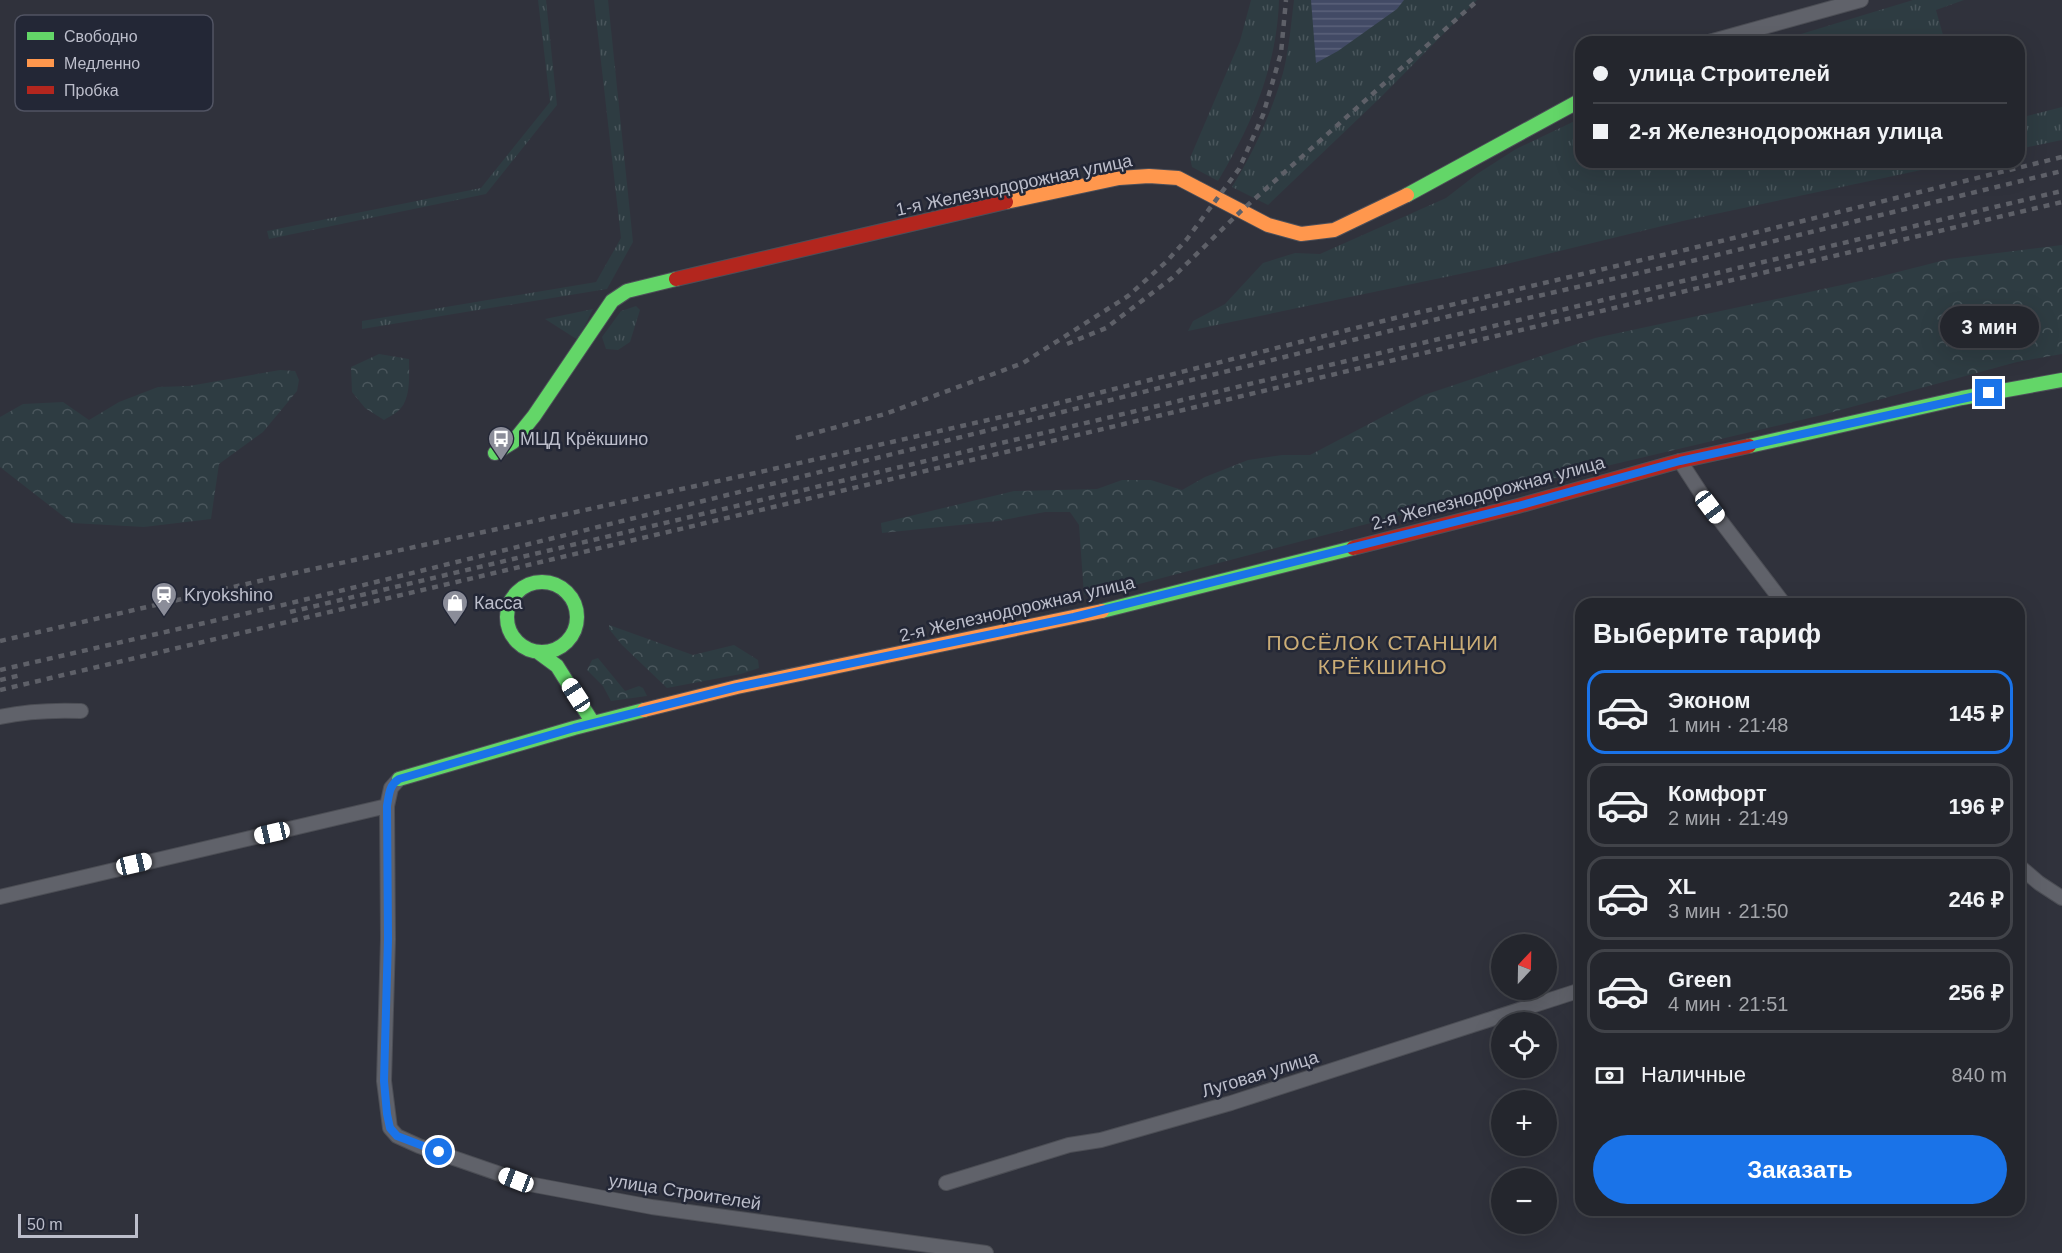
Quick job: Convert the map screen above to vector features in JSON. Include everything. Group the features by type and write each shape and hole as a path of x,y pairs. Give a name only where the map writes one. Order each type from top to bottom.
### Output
{"street":[{"path":"1731,36 1861,0"},
{"name":"1-я Железнодорожная улица","path":"495,453 513,442 534,416 612,301 627,291 1014,200 1119,178 1149,176 1178,178 1268,225 1285,231 1301,234 1334,230 1384,207 1575,102"},
{"name":"2-я Железнодорожная улица","path":"387,806 389,792 394,782 399,779 593,723 785,676 963,641 1103,610 1518,506 1680,461 1962,398 2062,380"},
{"path":"1680,461 1710,507 1779,598"},
{"path":"557,666 557,655 560,648 576,630 577,608 573,598 556,584 534,582 524,586 510,603 507,621 509,630 521,645 546,656 557,666 593,723"},
{"path":"538,652 560,648"},
{"path":"0,717 25,712 81,711"},
{"path":"0,897 387,806"},
{"name":"улица Строителей","path":"387,806 388,939 384,1081 390,1128 397,1136 529,1184 652,1207 986,1253"},
{"path":"2025,871 2062,898"},
{"name":"Луговая улица","path":"946,1183 1069,1145 1101,1140 1231,1103 1575,992"}],"green space":[{"path":"538,0 546,0 557,105 486,194 269,239 267,231 481,188 550,102"},
{"path":"594,0 608,0 633,242 607,289 362,329 362,321 596,282 621,238"},
{"path":"1251,0 1279,0 1273,48 1268,72 1252,117 1218,181 1192,167 1190,158 1240,41"},
{"path":"1294,0 1477,0 1381,97 1268,205 1232,187 1261,132 1283,73"},
{"path":"1913,0 1964,0 1936,10 1943,36 1795,36"},
{"path":"2062,107 2062,140 2025,148 2025,116"},
{"path":"1575,121 1575,168 1931,168 1687,220 1498,266 1188,331 1193,321 1225,304 1263,263 1295,253 1320,254 1446,198 1477,174 1516,149"},
{"path":"2062,245 2062,354 2017,362 1822,415 1420,510 1105,593 1084,595 1079,525 1070,512 1045,512 998,521 882,533 881,523 1014,491 1097,489 1122,480 1151,480 1182,490 1205,477 1248,460 1282,455 1310,455 1424,395 1595,338 1874,278 1949,259"},
{"path":"636,306 640,310 630,342 618,350 606,349 602,337 621,311"},
{"path":"593,309 578,340 545,319"},
{"path":"379,354 409,359 409,385 404,403 397,412 384,420 365,408 352,392 351,367"},
{"path":"280,370 295,371 299,380 297,391 263,432 219,464 211,519 144,527 72,523 0,467 0,417 23,404 63,402 89,420 119,402 158,387 189,386"},
{"path":"609,625 693,655 734,645 758,660 759,668 741,674 667,688 622,645 609,629"},
{"path":"598,658 625,691 639,686 643,688 647,696 611,701 603,686 587,670 592,660"}],"water":[{"path":"1311,0 1404,0 1397,9 1338,51 1316,63"}],"railway":[{"path":"796,438 885,414 1023,363 1128,296 1166,262 1187,239 1239,169 1263,115 1281,53 1286,0"},
{"path":"1067,344 1106,328 1172,278 1241,211 1478,0"},
{"path":"2025,166 2062,157"},
{"path":"0,641 281,576 760,472 1023,412 1395,318 2017,168"},
{"path":"0,670 287,604 1450,316 1696,260 2062,171"},
{"path":"290,612 2062,191"},
{"path":"0,690 2062,202"},
{"path":"0,680 21,675"}],"traffic: fast":[{"path":"1407,195 1575,103"},
{"path":"495,453 513,442 534,416 612,301 627,291 676,279"},
{"path":"1749,446 1962,398 2062,380"},
{"path":"1102,611 1353,548"},
{"path":"535,582 549,582 562,588 571,597 577,610 577,617 575,630 567,642 549,652 535,652 522,646 513,637 507,624 507,610 513,597 522,588 535,582"},
{"path":"538,652 557,666 593,723"},
{"path":"399,779 644,710"}],"traffic: slow":[{"path":"1006,202 1119,178 1149,176 1178,178 1268,225 1301,234 1334,230 1407,195"},
{"path":"644,710 737,687 1102,611"}],"traffic: jam":[{"path":"676,279 1006,202"},
{"path":"1353,548 1518,506 1680,461 1749,446"}],"place":[{"name":"МЦД Крёкшино","path":"501,462"},
{"name":"Kryokshino","path":"164,618"},
{"name":"Касса","path":"455,626"}],"district":[{"name":"ПОСЁЛОК СТАНЦИИ КРЁКШИНО","path":"1383,654"}],"route":[{"path":"439,1152 418,1146 397,1136 390,1128 387,1114 384,1081 388,939 387,806 389,792 394,782 399,779 574,728 737,687 1074,617 1518,506 1680,461 1989,393"}]}
